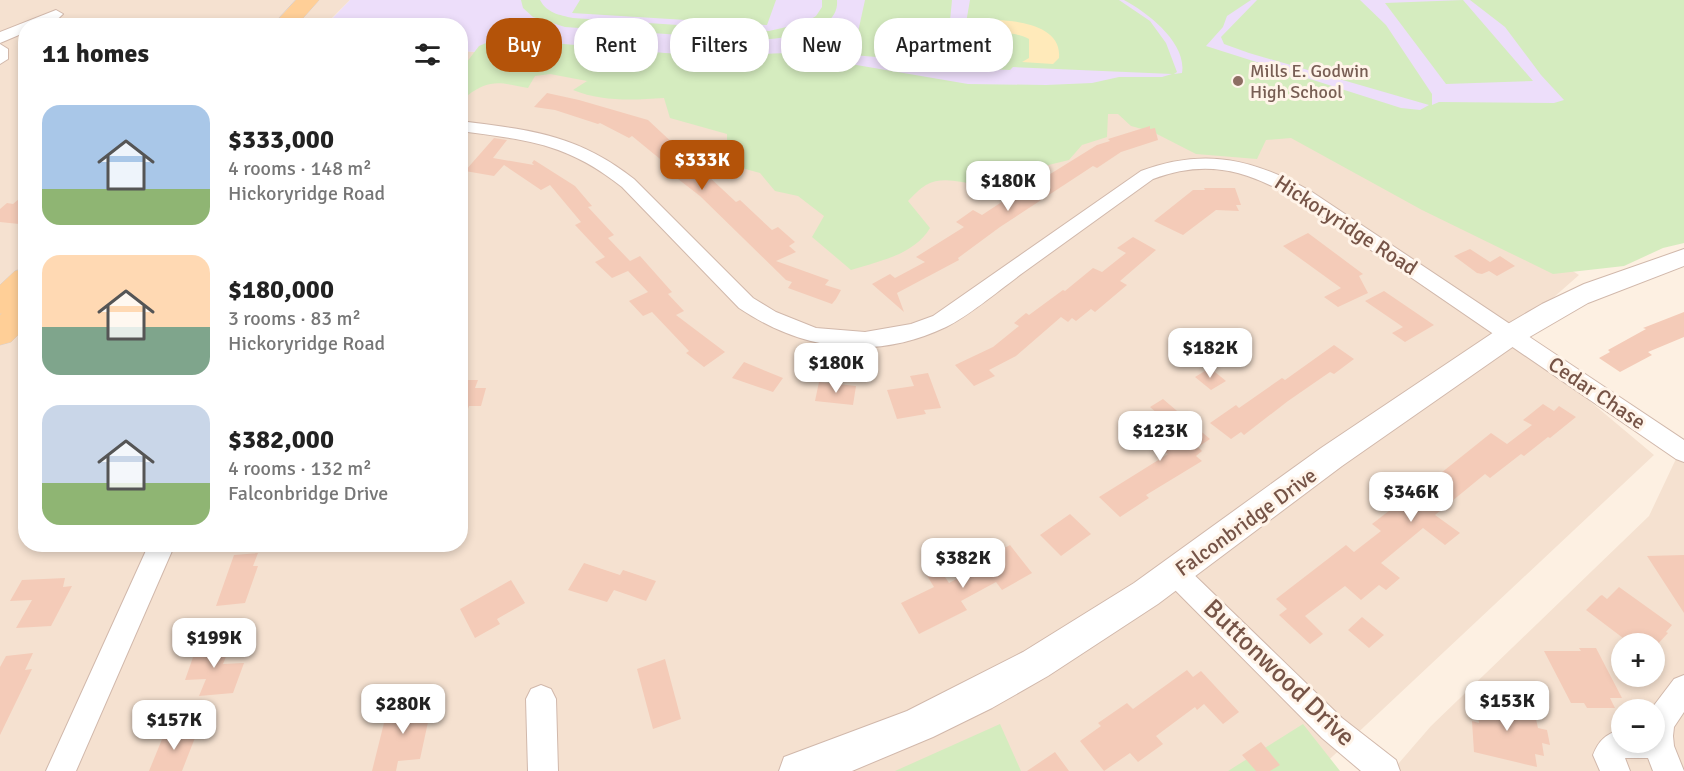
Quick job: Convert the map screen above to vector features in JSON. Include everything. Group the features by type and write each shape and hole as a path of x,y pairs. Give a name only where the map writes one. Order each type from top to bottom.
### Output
{"main road":[{"path":"291,18 308,0"},
{"path":"312,18 329,0"},
{"path":"0,303 18,286"},
{"path":"0,334 18,316"}],"street":[{"path":"46,18 56,14"},
{"path":"0,38 18,30"},
{"path":"0,49 0,59"},
{"name":"Hickoryridge Road","path":"468,127 527,135 566,145 588,155 627,183 746,303 763,316 781,325 818,337 849,341 872,340 919,330 940,321 1147,175 1171,165 1202,162 1237,165 1282,181 1511,335"},
{"name":"Falconbridge Drive","path":"798,771 923,724 995,688 1058,651 1175,573 1469,361 1563,304 1595,289 1684,257"},
{"name":"Cedar Chase","path":"1511,335 1684,452"},
{"path":"62,771 158,552"},
{"name":"Buttonwood Drive","path":"1175,573 1332,728 1384,771"},
{"path":"1615,771 1608,755 1611,747 1617,744 1664,758 1659,721 1684,689"},
{"path":"541,699 543,771"}],"shaded area":[{"path":"0,0 350,0 332,18 18,18 18,552 468,552 468,51 486,53 486,72 562,72 562,58 574,59 574,72 658,72 658,65 670,66 670,72 760,72 1314,111 1579,275 1511,335 1654,455 1317,771 0,771"},
{"name":"Mills E. Godwin High School","path":"350,0 1517,0 1636,134 758,72 769,72 769,18 670,18 670,66 658,65 658,18 574,18 574,59 562,58 562,18 486,18 486,53 468,51 468,18 333,18"},
{"path":"1684,442 1684,771 1392,771 1431,726 1649,516"}],"green space":[{"path":"521,0 540,0 550,11 574,18 574,28 562,26 562,18 533,17 523,8"},
{"path":"580,0 776,0 769,19 670,19 572,13"},
{"path":"822,0 837,0 835,12 831,18 813,18 822,7"},
{"path":"865,0 952,0 950,18 874,18 874,57 862,56 861,18"},
{"path":"970,0 1119,0 1150,21 1166,43 1177,72 1174,74 1182,73 1182,62 1172,40 1154,21 1124,0 1251,0 1227,16 1223,27 1206,46 1401,108 1420,110 1429,105 1249,53 1224,44 1221,37 1257,0 1360,0 1386,25 1432,94 1432,105 1439,102 1554,103 1564,100 1541,75 1505,27 1470,0 1684,0 1684,243 1663,248 1624,266 1553,274 1422,210 1291,138 1266,140 1257,159 1196,154 1153,132 1131,126 1118,114 1108,114 1107,137 1082,145 1069,160 1032,169 1010,164 1005,171 1018,187 997,189 948,180 926,185 908,201 930,228 923,237 915,245 895,256 851,270 812,237 824,216 798,196 775,191 760,173 716,161 713,155 727,141 727,134 670,118 664,98 629,100 596,97 573,90 587,81 550,74 535,76 528,88 496,83 482,86 468,95 468,60 479,46 486,43 486,72 562,72 562,44 574,45 574,72 658,72 658,52 670,53 670,72 769,72 769,54 781,53 781,72 862,72 862,66 874,68 874,72 898,72 968,84 1092,83 1119,77 1162,77 1172,74 1013,67 1013,18 967,18"},
{"path":"1463,0 1533,81 1446,84 1385,3"},
{"path":"658,24 670,24 670,34 658,33"},
{"path":"781,28 781,37 769,39 769,31"},
{"path":"1000,724 1021,771 895,771"},
{"path":"1303,724 1340,771 1228,771"}],"sand":[{"path":"1013,22 1029,24 1047,33 1054,39 1059,58 1053,64 1022,62 1029,58 1029,39 1013,34"}],"building":[{"path":"547,93 648,120 736,202 740,200 772,230 778,227 795,242 789,246 796,252 776,261 829,280 825,285 841,290 836,299 832,304 788,288 792,282 786,280 700,196 678,179 682,177 632,136 629,138 600,123 555,110 534,107"},
{"path":"1150,126 1150,129 1155,128 1158,140 1121,152 1097,168 1093,166 1000,227 958,258 959,260 897,293 904,312 872,284 890,274 895,278 925,262 916,257 964,227 956,222 973,210 982,215 1044,174 1047,176 1097,145 1110,141 1108,139"},
{"path":"494,138 507,140 493,158 534,165 532,163 534,160 575,186 592,206 588,207 614,235 608,238 630,261 640,256 672,292 668,294 684,311 676,315 725,352 704,367 686,353 689,351 652,312 643,316 629,301 648,292 628,271 612,278 595,262 605,257 575,225 581,222 550,185 541,190 504,165 494,176 468,172 468,168"},
{"path":"1204,188 1235,188 1241,205 1236,205 1239,211 1216,210 1183,235 1154,221 1193,190 1205,190"},
{"path":"18,200 18,224 0,222 0,209 7,203 13,204"},
{"path":"1308,233 1363,274 1359,276 1368,293 1338,307 1324,297 1341,288 1283,246"},
{"path":"1133,237 1156,250 1120,281 1127,285 1095,312 1091,309 1076,321 1072,318 1068,322 1061,317 1016,356 989,370 995,376 974,386 955,365 993,347 1019,326 1014,323 1026,313 1029,315 1063,290 1065,291 1093,268 1102,272 1126,253 1117,248"},
{"path":"1470,249 1490,262 1500,256 1515,266 1497,276 1489,271 1482,274 1477,273 1454,256"},
{"path":"1384,291 1434,325 1405,342 1392,333 1403,327 1365,301"},
{"path":"1684,312 1684,337 1648,352 1652,355 1620,372 1599,358 1610,352 1608,350 1646,329 1643,328"},
{"path":"1334,345 1354,359 1334,374 1330,372 1288,401 1244,435 1241,432 1231,439 1210,423 1236,405 1239,408 1282,378 1285,380"},
{"path":"744,362 783,378 773,392 732,378"},
{"path":"1210,368 1226,381 1211,390 1195,377"},
{"path":"928,373 941,408 924,410 926,414 897,419 887,390 914,386 910,376"},
{"path":"468,380 478,380 475,388 486,388 481,406 469,406 468,409"},
{"path":"819,382 856,386 853,405 815,401"},
{"path":"1163,399 1210,439 1198,447 1202,451 1196,456 1202,461 1146,495 1149,498 1120,517 1099,497 1168,454 1163,451 1172,446 1161,436 1174,428 1150,407"},
{"path":"1543,404 1554,411 1559,406 1576,417 1550,438 1548,437 1524,456 1521,454 1490,478 1485,474 1435,515 1460,533 1445,545 1423,528 1381,563 1400,578 1386,590 1379,585 1361,600 1345,586 1305,616 1323,634 1310,644 1279,615 1287,609 1276,599 1346,545 1354,552 1381,531 1372,524 1398,504 1401,505 1491,433 1507,444 1532,425 1523,420"},
{"path":"1070,514 1091,534 1061,556 1040,535"},
{"path":"1010,545 1032,573 1002,590 996,582 961,601 967,610 919,634 901,603 934,587 926,574 939,568 949,583 981,566 978,562"},
{"path":"258,553 253,566 258,566 245,603 216,606 234,555"},
{"path":"1684,555 1684,613 1647,556"},
{"path":"584,563 620,575 623,570 656,581 646,601 614,590 607,602 568,590"},
{"path":"65,578 63,587 72,586 51,626 16,628 32,600 10,601 22,580"},
{"path":"511,580 525,603 497,619 500,624 475,638 460,609"},
{"path":"1619,587 1672,625 1665,636 1665,633 1616,633 1586,610 1600,596 1607,599"},
{"path":"1362,617 1384,635 1369,648 1348,630"},
{"path":"232,642 223,664 244,663 233,693 199,696 206,679 185,680 198,643"},
{"path":"1579,648 1596,648 1611,677 1611,687 1616,687 1622,698 1610,698 1611,708 1587,708 1584,703 1571,703 1544,651 1581,651"},
{"path":"33,653 25,670 32,669 0,735 0,667 6,656"},
{"path":"665,659 681,719 653,729 637,669"},
{"path":"1187,670 1193,677 1201,671 1239,712 1223,724 1204,704 1197,710 1195,707 1156,736 1163,744 1138,762 1130,753 1104,771 1080,741 1101,726 1098,723 1127,703 1133,709"},
{"path":"1474,694 1512,704 1513,709 1535,715 1538,728 1547,730 1550,745 1542,743 1544,756 1535,754 1537,767 1474,752 1472,721 1479,723"},
{"path":"433,699 420,759 398,761 396,771 372,771 385,719 395,718 399,701"},
{"path":"198,730 182,771 149,771 165,732"},
{"path":"1261,742 1280,765 1270,771 1256,771 1242,755"},
{"path":"1055,752 1069,771 1027,771"}],"place":[{"name":"Mills E. Godwin High School","path":"1238,81"}]}
